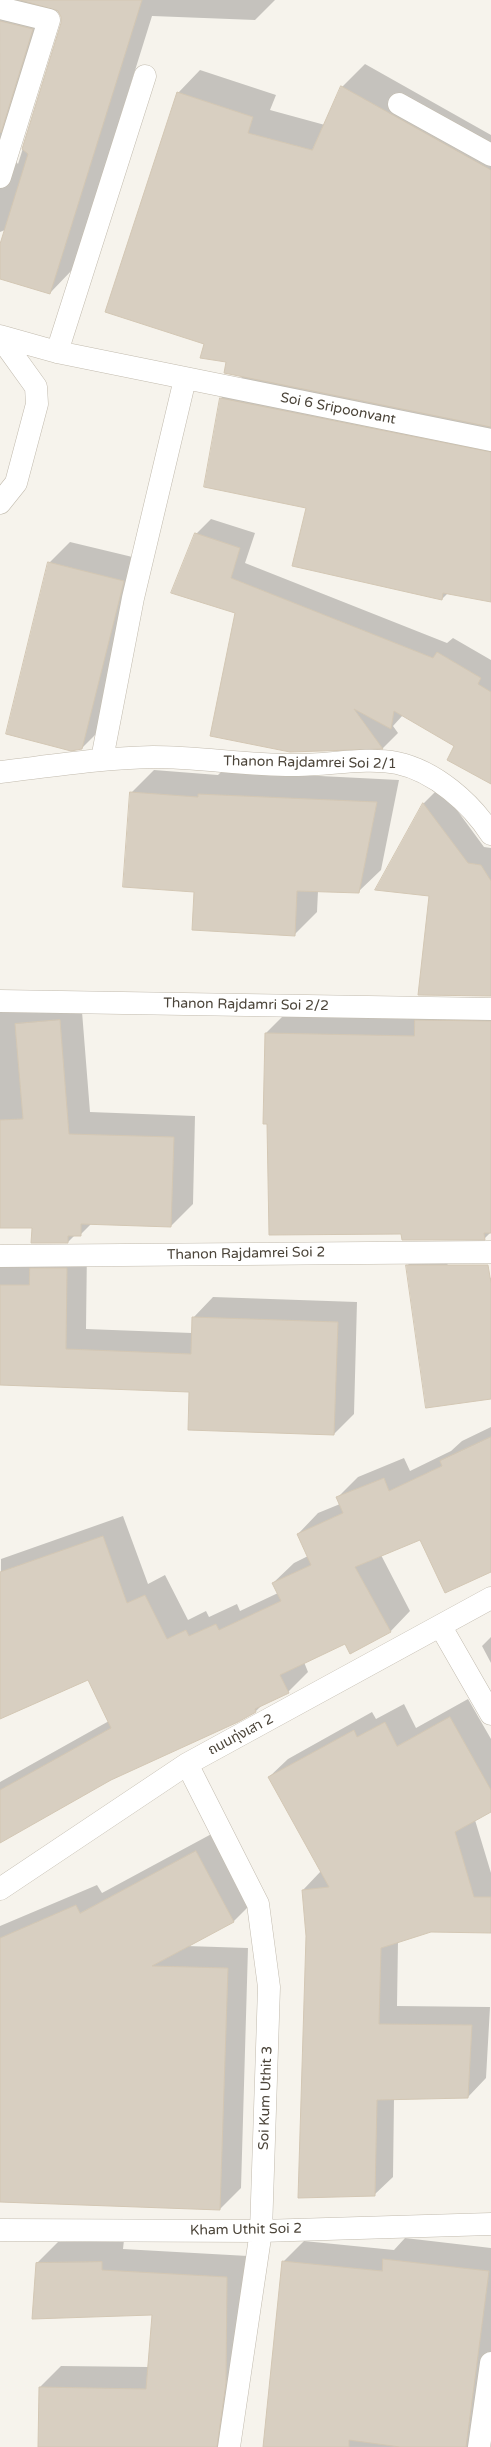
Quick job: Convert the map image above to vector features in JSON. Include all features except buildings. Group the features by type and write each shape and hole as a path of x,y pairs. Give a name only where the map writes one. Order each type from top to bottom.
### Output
{"street":[{"path":"0,8 49,20 0,177"},
{"path":"58,352 145,76"},
{"path":"399,104 491,155"},
{"path":"0,337 36,387 38,404 16,483 0,502"},
{"name":"Soi 6 Sripoonvant","path":"0,337 58,352 185,379 491,440"},
{"path":"102,759 133,598 185,379"},
{"name":"Thanon Rajdamrei Soi 2/1","path":"0,772 102,759 155,757 297,765 367,762 397,763 426,773 451,791 470,808 491,834"},
{"name":"Thanon Rajdamri Soi 2/2","path":"0,1001 491,1009"},
{"name":"Thanon Rajdamrei Soi 2","path":"0,1256 491,1252"},
{"name":"ถนนทุ่งเสา 2","path":"0,1889 188,1764 441,1627 491,1598"},
{"path":"441,1627 491,1714"},
{"name":"Soi Kum Uthit 3","path":"188,1764 258,1904 269,1987 261,2231 229,2447"},
{"name":"Kham Uthit Soi 2","path":"0,2230 261,2231 491,2224"},
{"path":"479,2447 491,2363"}]}
